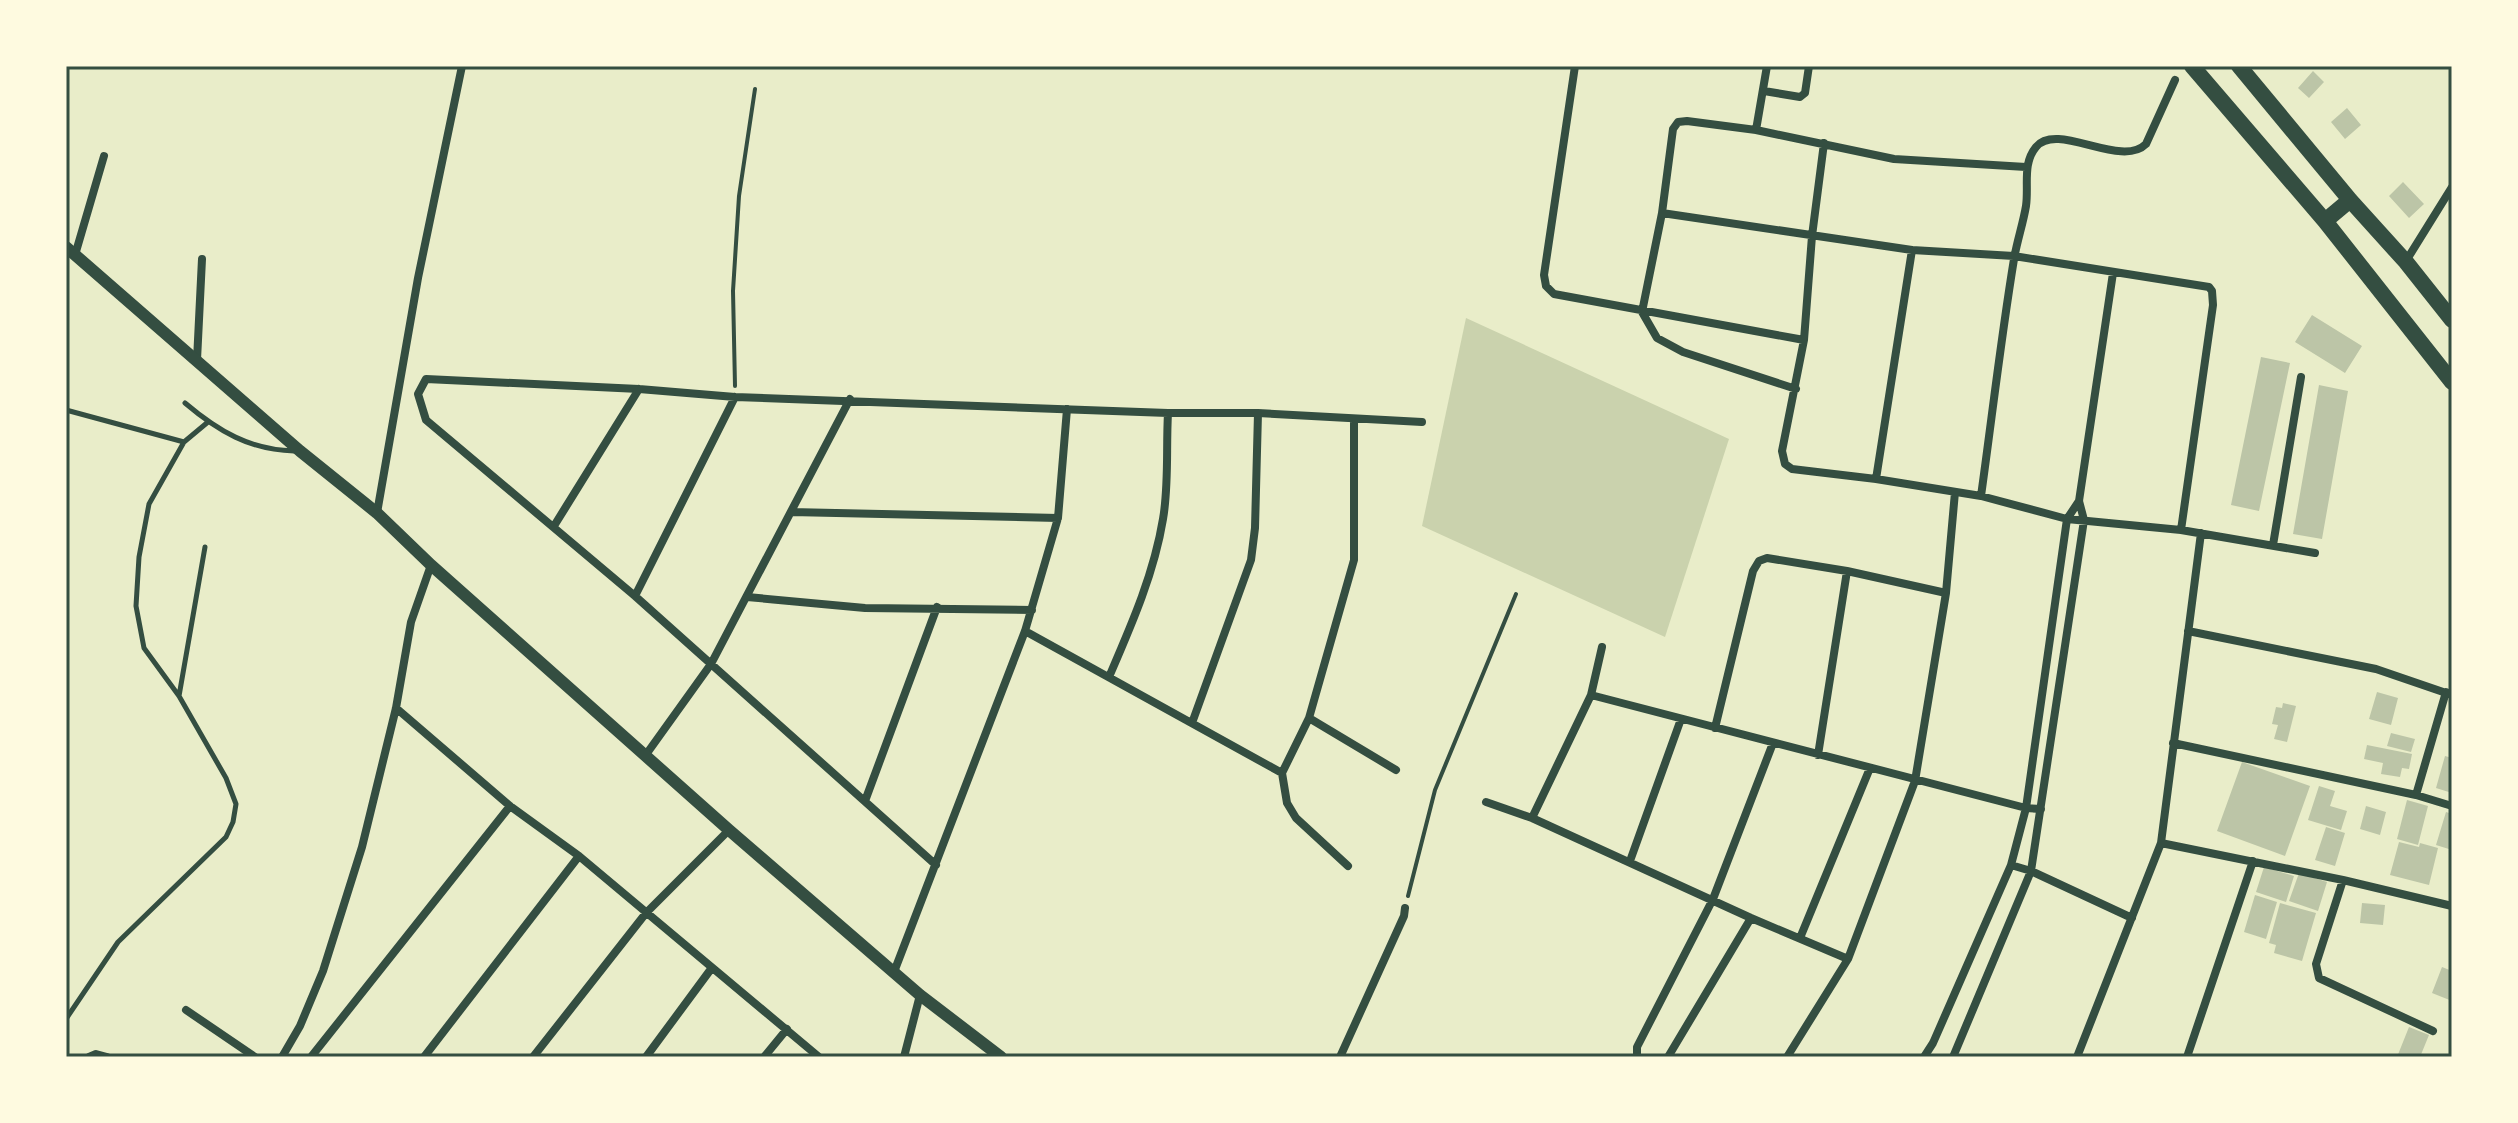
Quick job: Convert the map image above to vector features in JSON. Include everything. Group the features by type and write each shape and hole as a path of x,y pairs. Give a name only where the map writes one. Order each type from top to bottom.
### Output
{"highway":[{"path":"2192,66 2325,221 2452,382"},
{"path":"2239,66 2452,320"},
{"path":"2325,221 2350,200"}],"street":[{"path":"377,513 418,278 462,66"},
{"path":"1575,66 1544,275 1546,286 1554,294 1804,340"},
{"path":"1756,130 1767,66"},
{"path":"1764,91 1800,97 1805,93 1809,66"},
{"path":"1981,496 2014,256 2028,193 2026,167 2036,147 2044,141 2068,140 2126,153 2140,150 2146,144 2175,80"},
{"path":"1796,389 1683,352 1657,338 1642,312 1662,213 1673,129 1678,122 1756,130 1894,159 2026,167"},
{"path":"1824,143 1812,236 1804,340 1782,451 1785,464 1792,469 1981,496 2067,519 2181,530 2315,553"},
{"path":"104,156 70,251 300,451 377,513 431,565 729,830 920,995 1001,1057"},
{"path":"2406,262 2452,187"},
{"path":"1662,213 1912,250 2014,256 2204,284 2212,291 2213,305 2181,530"},
{"path":"1876,479 1912,250"},
{"path":"197,360 202,259"},
{"path":"1953,1057 2031,871 2084,520 2079,501 2113,273"},
{"path":"2273,545 2301,377"},
{"path":"936,865 635,596 426,420 418,394 426,379 639,389 735,397 1168,413 1258,413 1422,422"},
{"path":"554,526 639,389"},
{"path":"635,596 735,397"},
{"path":"645,756 711,664 850,399"},
{"path":"894,972 1032,610 1058,518 1067,409"},
{"path":"1109,677 1156,554 1164,516 1168,413"},
{"path":"1192,723 1251,560 1255,528 1258,413"},
{"path":"1348,866 1296,818 1287,803 1282,773 1309,718 1354,560 1354,420"},
{"path":"1787,1057 1848,959 1915,781 1946,593 1955,492"},
{"path":"1924,1057 1933,1043 2011,865 2026,808 2067,519 2079,501"},
{"path":"791,512 1058,518"},
{"path":"2077,1057 2161,843 2201,533"},
{"path":"1715,728 1753,571 1759,561 1767,558 1847,571 1946,593"},
{"path":"282,1057 304,1019 339,923 362,847 396,708 411,622 431,565"},
{"path":"1818,755 1847,571"},
{"path":"747,597 865,608 1032,610"},
{"path":"865,801 937,607"},
{"path":"1025,631 1282,773"},
{"path":"2188,631 2376,669 2449,694 2416,795"},
{"path":"1532,818 1591,695 1602,647"},
{"path":"1591,695 1915,781 2041,809"},
{"path":"396,708 510,806 579,856 819,1057"},
{"path":"1309,718 1396,770"},
{"path":"1630,861 1681,719"},
{"path":"1637,1057 1637,1047 1713,899 1773,743"},
{"path":"2173,743 2416,795 2452,806"},
{"path":"1800,938 1870,768"},
{"path":"1486,802 1532,818 1848,959"},
{"path":"311,1057 510,806"},
{"path":"533,1057 646,913 729,830"},
{"path":"2161,843 2452,906"},
{"path":"424,1057 579,856"},
{"path":"2187,1057 2253,861"},
{"path":"2011,865 2031,871 2132,918"},
{"path":"2343,880 2316,964 2319,978 2433,1031"},
{"path":"1340,1057 1405,908"},
{"path":"1668,1057 1751,918"},
{"path":"646,1057 711,969"},
{"path":"904,1057 920,995"},
{"path":"186,1010 255,1057"},
{"path":"764,1057 787,1029"},
{"path":"89,1057 96,1054 107,1057"}],"lane":[{"path":"185,403 232,436 269,450 300,451"},
{"path":"66,410 184,442"},
{"path":"67,1014 118,942 226,837 233,822 236,804 226,778 179,696 144,648 136,606 139,557 149,504 184,442 208,422"},
{"path":"179,696 205,547"}],"path":[{"path":"735,397 735,259 739,196 755,89"},
{"path":"1405,908 1435,790 1516,594"}],"green space":[{"path":"1466,318 1729,439 1665,637 1422,526"}],"building":[{"path":"2313,71 2324,82 2309,98 2298,88"},
{"path":"2347,108 2361,125 2345,139 2331,122"},
{"path":"2403,182 2424,204 2409,218 2389,196"},
{"path":"2312,315 2362,346 2345,373 2295,342"},
{"path":"2261,357 2290,363 2259,511 2231,505"},
{"path":"2319,385 2348,391 2322,539 2293,534"},
{"path":"2377,692 2398,698 2391,725 2369,719"},
{"path":"2283,703 2296,706 2287,742 2274,739 2278,725 2272,724 2276,707 2282,708"},
{"path":"2391,733 2415,739 2411,752 2387,746"},
{"path":"2367,745 2412,754 2409,769 2402,768 2400,777 2381,774 2383,763 2364,759"},
{"path":"2445,756 2452,758 2452,793 2436,788"},
{"path":"2242,762 2310,786 2285,856 2217,831"},
{"path":"2319,786 2335,791 2330,806 2347,811 2341,830 2308,820"},
{"path":"2407,800 2428,806 2418,845 2397,839"},
{"path":"2366,806 2386,812 2380,835 2360,829"},
{"path":"2446,812 2452,814 2452,850 2436,845"},
{"path":"2326,827 2345,833 2335,866 2315,860"},
{"path":"2399,842 2438,848 2429,885 2390,875"},
{"path":"2264,867 2294,876 2286,902 2256,892"},
{"path":"2299,873 2327,882 2318,911 2289,901"},
{"path":"2255,895 2277,902 2266,939 2244,932"},
{"path":"2280,903 2316,913 2302,961 2274,953 2276,945 2269,943"},
{"path":"2362,903 2385,905 2383,925 2360,923"},
{"path":"2442,967 2452,971 2452,1001 2432,993"},
{"path":"2409,1027 2429,1035 2420,1057 2397,1057"}]}
